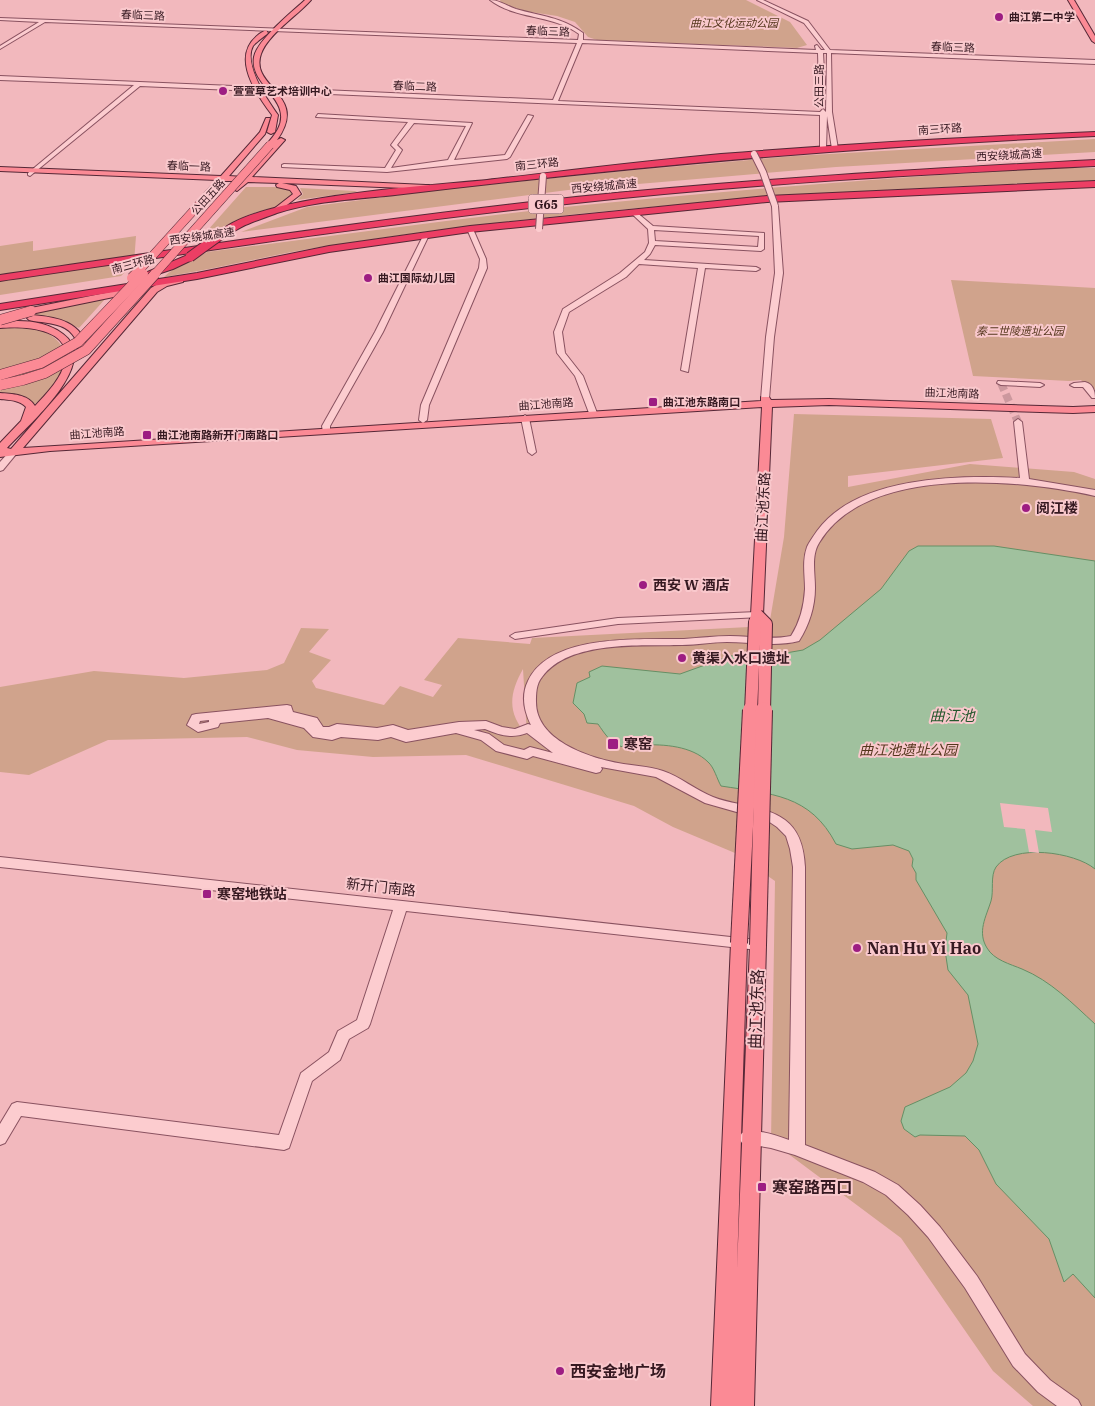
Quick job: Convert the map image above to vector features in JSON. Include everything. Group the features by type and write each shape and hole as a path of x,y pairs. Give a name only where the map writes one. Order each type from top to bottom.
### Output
{"highway":[{"name":"南三环路","path":"0,302 135,278 153,273 190,257 243,222 278,210 325,201 437,187 754,154 996,138 1095,134"},
{"name":"西安绕城高速","path":"0,270 372,218 574,194 838,170 1095,158"},
{"name":"西安绕城高速","path":"0,278 305,234 578,200 850,177 1095,164"},
{"name":"南三环路","path":"0,307 197,276 330,249 470,229 767,199 1095,184"}],"main road":[{"name":"公田五路","path":"0,385 31,378 74,358 96,340 284,124 282,102 270,89 258,70 257,56 274,29 299,0"},
{"name":"公田五路","path":"0,375 39,365 67,351 78,342 266,144 275,121 275,115 266,103 247,62 250,46 274,29 308,0"},
{"path":"1071,0 1095,41"},
{"path":"1079,0 1084,8"},
{"path":"126,307 160,276 281,140 289,124 290,110 282,102"},
{"path":"119,297 137,270 219,183 266,128 268,120 266,103"},
{"name":"春临一路","path":"0,171 281,185 296,190 298,192 296,196 278,210"},
{"name":"春临一路","path":"242,184 437,187"},
{"path":"0,319 197,276"},
{"path":"16,450 154,290 164,284"},
{"path":"0,319 20,317 51,320 77,332 82,340 83,358 70,386"},
{"path":"0,325 22,324 44,328 60,336 71,350 70,363 61,382 0,449"},
{"path":"0,396 17,398 28,402 31,407 23,424"},
{"name":"曲江池南路","path":"0,449 50,448 423,420 837,398 1070,406 1095,405"},
{"name":"曲江池南路","path":"766,402 1095,409"},
{"name":"曲江池东路","path":"722,1406 742,1137 749,944 756,619 766,402"},
{"name":"曲江池南路","path":"326,428 525,418 592,411"},
{"name":"曲江池南路","path":"0,454 16,450"},
{"name":"曲江池东路","path":"742,1137 743,1406"}],"street":[{"path":"492,0 509,9 564,21 581,34 580,42 555,101"},
{"name":"公田三路","path":"754,0 801,22 812,35 819,51 822,95"},
{"name":"公田三路","path":"759,0 806,22 828,51 823,150"},
{"name":"春临三路","path":"0,18 1095,61"},
{"path":"0,48 46,20"},
{"name":"春临二路","path":"0,77 826,113"},
{"path":"32,172 140,83"},
{"name":"公田三路","path":"822,103 835,149"},
{"path":"318,116 470,124 450,162"},
{"path":"284,166 387,170 507,157 530,116"},
{"path":"387,170 399,150 394,145 412,121"},
{"path":"754,154 763,172 775,206 780,273 770,337 766,402"},
{"path":"539,229 543,176"},
{"path":"592,411 579,376 561,353 558,332 566,311 623,275 648,253 652,243 650,228 633,212"},
{"path":"650,228 762,234 762,249 652,243"},
{"path":"423,420 425,405 483,268 483,259 470,229"},
{"path":"726,247 728,232"},
{"path":"326,428 401,292 426,235"},
{"path":"638,262 756,269"},
{"path":"685,370 702,266"},
{"path":"1002,383 1040,385"},
{"path":"1074,385 1095,383"},
{"path":"1085,384 1095,396"},
{"path":"525,418 532,452"},
{"path":"1018,422 1025,481"},
{"path":"0,468 16,450"},
{"path":"797,1149 799,867 796,845 792,836 781,825 767,817 708,800 668,777 584,758 562,747 541,730 531,717 529,707 534,680 544,668 566,655 591,647 726,639 781,642 795,639 803,627 807,610 810,590 808,558 820,531 846,509 896,488 928,483 993,479 1025,481 1095,493"},
{"path":"515,636 618,621 756,619"},
{"path":"287,709 287,714 313,721 320,730 331,731 337,728 377,732 394,729 407,734 459,726 486,725 500,731 516,733 528,728 560,753 596,770 530,751 527,755 500,748 485,737 456,729 406,738 392,733 378,736 340,733 332,736 317,734 308,724 268,714 215,720 214,724 198,728 193,725 196,718 287,709"},
{"name":"新开门南路","path":"0,862 749,944"},
{"path":"0,1138 17,1109 284,1143 306,1077 335,1056 343,1036 363,1024 401,906"},
{"path":"742,1137 797,1149 868,1177 892,1190 914,1210 971,1282 1019,1360 1044,1386 1072,1406"}],"green space":[{"name":"曲江文化运动公园","path":"500,0 746,0 790,22 807,45 797,48 597,40 588,37 575,22 557,16 524,11 501,3"},
{"path":"1095,139 1095,152 836,167 568,190 241,232 307,207 454,188 794,156"},
{"path":"1045,168 1095,168 1095,181 811,194 622,209 528,219 340,244 164,277 173,270 207,252 468,218 739,191"},
{"path":"246,187 276,187 291,190 294,195 280,205 207,231"},
{"path":"300,188 357,192 297,200 303,194"},
{"path":"136,236 134,263 121,276 0,295 0,246 33,241 33,251"},
{"name":"秦二世陵遗址公园","path":"951,280 1095,288 1095,389 1089,389 1081,380 973,376"},
{"path":"106,298 79,328 54,319 28,314"},
{"path":"0,327 37,329 54,338 62,346 64,356 59,377 35,404 24,397 0,394"},
{"name":"曲江池遗址公园","path":"794,414 991,419 1003,458 848,476 848,487 970,464 1074,472 1095,479 1095,1406 1033,1406 993,1371 901,1238 771,1141 775,881 735,853 673,827 634,806 466,755 373,757 297,750 247,737 108,740 29,775 0,772 0,687 94,671 184,678 267,670 284,663 301,628 329,629 309,652 331,660 312,681 316,688 384,705 400,686 433,697 442,685 424,680 458,638 530,644 532,638 769,626 784,537","holes":["523,669 527,735 516,719 512,703 515,687"]}],"water":[{"name":"曲江池","path":"918,546 994,546 1095,561 1095,869 1073,858 1044,853 1016,855 1004,859 994,871 992,897 985,919 983,936 987,948 994,956 1042,980 1061,993 1095,1024 1095,1298 1073,1274 1064,1282 1049,1239 996,1184 979,1150 965,1136 920,1135 915,1137 904,1129 901,1121 905,1107 950,1087 966,1073 973,1061 978,1044 968,995 948,970 945,950 947,933 916,880 916,873 912,866 913,859 909,851 893,845 852,849 836,844 826,827 814,815 788,799 756,791 721,786 710,764 694,752 686,749 659,745 639,745 626,748 620,746 605,734 598,724 587,723 584,714 573,703 577,683 590,677 589,672 602,666 680,674 730,656 780,654 803,650 820,640 881,589 909,551"}],"pier":[{"path":"1000,803 1048,808 1052,832 1035,830 1039,853 1029,852 1025,829 1004,827"}],"tunnel":[{"path":"1001,383 1018,422"}],"place":[{"name":"曲江第二中学","path":"999,17"},
{"name":"萱萱草艺术培训中心","path":"223,91"},
{"name":"曲江国际幼儿园","path":"368,278"},
{"name":"曲江池东路南口","path":"653,402"},
{"name":"曲江池南路新开门南路口","path":"147,435"},
{"name":"阅江楼","path":"1026,508"},
{"name":"西安 W 酒店","path":"643,585"},
{"name":"黄渠入水口遗址","path":"682,658"},
{"name":"寒窑","path":"613,744"},
{"name":"寒窑地铁站","path":"207,894"},
{"name":"Nan Hu Yi Hao","path":"857,948"},
{"name":"寒窑路西口","path":"762,1187"},
{"name":"西安金地广场","path":"560,1371"}]}
